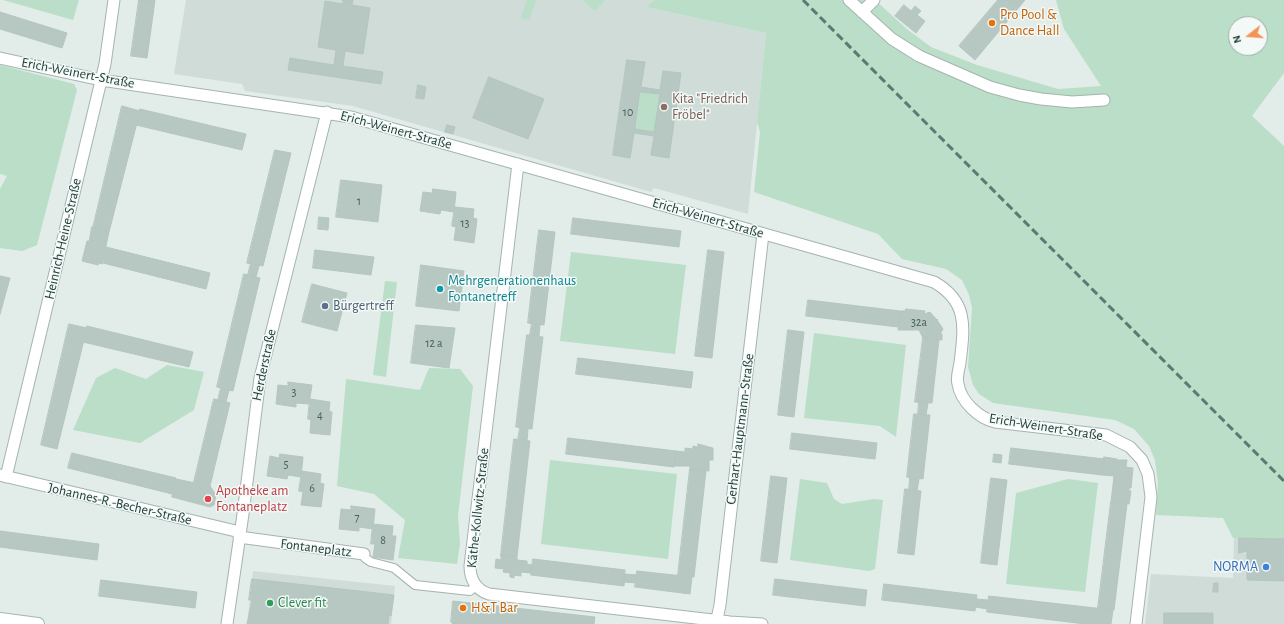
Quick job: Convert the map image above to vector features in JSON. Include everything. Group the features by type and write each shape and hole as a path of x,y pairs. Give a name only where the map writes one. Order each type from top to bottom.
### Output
{"main road":[{"path":"0,619 38,624"}],"street":[{"name":"Heinrich-Heine-Straße","path":"3,476 101,80 114,0"},
{"path":"849,0 892,39 919,56 990,87 1018,95 1042,99 1072,102 1104,100"},
{"path":"862,12 874,0"},
{"name":"Erich-Weinert-Straße","path":"0,58 101,80 327,112 351,117 925,279 942,286 955,300 962,316 963,335 957,384 966,401 985,418 995,422 1106,435 1122,442 1136,453 1148,474 1151,497 1136,624"},
{"name":"Herderstraße","path":"227,624 243,514 255,403 261,372 327,112"},
{"name":"Käthe-Kollwitz-Straße","path":"518,164 470,566 471,576 476,586 489,594 716,622 762,624"},
{"name":"Gerhart-Hauptmann-Straße","path":"716,622 720,605 763,234"},
{"name":"Johannes-R.-Becher-Straße","path":"3,476 239,535"},
{"name":"Fontaneplatz","path":"239,535 364,554 365,558 371,562 394,568 415,585 470,591 476,586"}],"shaded area":[{"path":"186,0 654,0 646,7 766,33 748,214 654,188 651,192 353,106 245,91 242,84 174,74"},
{"path":"1234,538 1284,539 1284,624 1145,624 1151,574 1233,578"},
{"path":"253,571 395,586 391,624 247,624"}],"green space":[{"path":"3,0 79,0 73,20"},
{"path":"527,0 536,0 529,20 521,18"},
{"path":"583,0 605,0 595,11"},
{"path":"654,0 875,0 908,30 931,47 977,65 1058,89 1101,86 1064,29 1056,0 1284,0 1284,73 1252,116 1284,146 1284,539 1233,538 1223,518 1156,515 1158,483 1155,460 1149,446 1134,429 1115,420 993,403 979,394 973,385 968,367 972,308 969,295 962,280 946,269 902,259 878,234 754,192 760,132 757,122 766,33 646,7"},
{"path":"0,65 74,84 77,90 37,245 22,251 0,248 0,189 7,176 0,174"},
{"path":"640,92 660,94 654,132 635,129"},
{"path":"571,252 686,265 675,354 560,341"},
{"path":"385,281 397,282 386,377 373,375"},
{"path":"814,333 906,345 896,437 880,426 804,418"},
{"path":"167,365 204,372 194,410 140,443 73,430 96,378 115,368 146,379"},
{"path":"429,368 460,369 473,386 458,516 460,544 457,564 398,558 405,520 374,494 337,486 346,379 420,390"},
{"path":"550,460 677,474 668,559 541,544"},
{"path":"800,479 827,483 834,499 842,504 874,499 883,500 875,569 869,571 790,560"},
{"path":"1068,479 1098,483 1085,592 1006,584 1016,493"}],"building":[{"path":"139,0 155,0 147,58 131,56"},
{"path":"343,0 353,0 352,5 370,8 363,54 345,51 343,66 383,72 381,84 288,70 290,58 334,65 336,50 318,47 325,1 343,4"},
{"name":"Pro Pool & Dance Hall","path":"998,0 1025,0 975,60 959,46"},
{"path":"904,5 911,11 915,6 921,11 917,15 925,21 916,33 895,16"},
{"path":"0,12 67,33 62,48 0,29"},
{"path":"627,60 645,62 641,87 660,90 663,71 681,73 669,158 651,155 654,136 634,133 630,158 613,155","holes":["640,92 660,94 654,132 635,129"]},
{"path":"489,77 544,99 528,139 473,118"},
{"path":"418,85 426,87 424,99 416,98"},
{"path":"122,106 140,111 109,232 93,228"},
{"path":"140,109 246,134 242,150 136,125"},
{"path":"447,125 455,127 453,134 445,132"},
{"path":"275,150 291,153 263,266 247,263"},
{"path":"341,180 382,185 378,222 336,217"},
{"path":"433,189 456,192 454,212 441,210 440,214 420,211 423,192 432,193"},
{"path":"455,207 474,209 473,218 477,219 474,243 454,240 456,227 452,226"},
{"path":"319,217 329,218 328,230 318,229"},
{"path":"573,218 681,231 679,247 571,234"},
{"path":"92,227 109,232 102,264 99,263 98,265 82,261"},
{"path":"539,230 555,232 544,325 528,323"},
{"path":"106,247 210,273 206,289 103,263"},
{"path":"315,250 374,257 371,275 313,268"},
{"path":"708,250 724,252 712,358 695,356"},
{"path":"251,263 259,266 256,277 248,275"},
{"name":"Mehrgenerationenhaus Fontanetreff","path":"421,265 464,271 459,311 416,306"},
{"path":"244,274 260,278 233,391 217,387"},
{"path":"0,276 10,278 0,314"},
{"name":"Bürgertreff","path":"312,284 347,293 337,331 302,322"},
{"path":"808,300 900,311 898,327 806,316"},
{"path":"906,309 925,311 924,314 930,312 943,329 940,334 942,334 942,340 923,338 919,330 898,330 900,311 905,311"},
{"path":"532,323 540,324 539,336 530,335"},
{"path":"69,324 87,328 57,449 41,445"},
{"path":"416,325 455,328 449,368 411,363"},
{"path":"87,326 193,352 189,367 83,342"},
{"path":"788,330 804,332 794,417 778,415"},
{"path":"527,335 543,337 532,429 516,427"},
{"path":"923,338 939,340 932,403 915,402"},
{"path":"578,358 693,372 691,388 576,374"},
{"path":"288,382 312,385 309,404 296,403 296,407 276,404 278,385 288,386"},
{"path":"221,388 229,390 226,402 218,400"},
{"path":"214,399 230,403 210,486 194,482"},
{"path":"310,399 330,402 329,411 332,412 330,435 310,433 311,420 308,419"},
{"path":"919,402 928,403 926,415 918,414"},
{"path":"914,414 930,415 923,479 907,477"},
{"path":"520,428 528,429 527,441 518,440"},
{"path":"792,433 877,443 875,459 790,449"},
{"path":"568,438 676,451 674,467 566,454"},
{"path":"514,439 530,441 517,557 501,555"},
{"path":"698,444 713,448 713,460 709,460 709,471 690,469 690,466 674,466 676,451 685,452 685,448 693,449 693,446 698,447"},
{"path":"1011,448 1104,459 1102,475 1009,464"},
{"path":"72,453 176,478 172,494 68,468"},
{"path":"280,454 303,457 301,477 288,475 287,479 267,476 270,456 279,458"},
{"path":"994,454 1002,455 1001,463 993,462"},
{"path":"1104,457 1117,460 1127,460 1126,467 1133,468 1131,488 1129,488 1129,491 1131,491 1129,504 1111,502 1114,476 1102,475"},
{"path":"690,469 706,471 694,577 678,575"},
{"path":"302,471 321,474 320,483 324,484 321,507 301,505 303,492 299,491"},
{"path":"771,476 787,478 777,563 761,561"},
{"path":"910,478 919,479 917,491 909,490"},
{"path":"991,478 1007,480 997,565 981,563"},
{"path":"176,479 210,486 216,495 214,505 210,507 172,497"},
{"path":"905,489 921,491 914,555 898,553"},
{"path":"1111,502 1127,504 1114,610 1098,608"},
{"path":"351,506 375,509 373,529 359,527 359,531 339,529 341,509 351,510"},
{"path":"373,524 393,526 392,536 396,536 393,560 373,557 375,544 371,544"},
{"path":"0,531 99,544 97,560 0,547"},
{"name":"NORMA","path":"1239,538 1284,539 1284,581 1247,580 1247,551 1239,553"},
{"path":"501,555 517,557 517,560 527,561 527,564 532,565 531,573 521,572 521,576 514,575 514,578 510,577 510,573 503,572 504,569 495,568 496,559 501,560"},
{"path":"533,559 625,570 624,586 531,575"},
{"path":"637,571 692,577 690,594 635,587"},
{"path":"625,574 637,575 636,583 624,582"},
{"path":"252,579 394,595 391,616 389,615 388,624 247,624 252,600 249,600"},
{"path":"775,579 867,590 865,606 773,595"},
{"path":"101,580 197,592 195,608 99,596"},
{"path":"1214,583 1218,583 1218,592 1213,592"},
{"path":"884,584 977,595 975,611 882,600"},
{"path":"989,596 1113,610 1111,624 1085,624 987,612"},
{"path":"976,599 988,600 987,609 975,607"},
{"path":"453,601 595,617 594,624 453,624 451,622"},
{"path":"1164,613 1213,613 1213,624 1164,624"}],"railway":[{"path":"803,0 1284,481"}],"place":[{"name":"Pro Pool & Dance Hall","path":"992,23"},
{"name":"Kita \"Friedrich Fröbel\"","path":"664,107"},
{"name":"Mehrgenerationenhaus Fontanetreff","path":"440,289"},
{"name":"Bürgertreff","path":"325,306"},
{"name":"Apotheke am Fontaneplatz","path":"208,499"},
{"name":"NORMA","path":"1266,567"},
{"name":"Clever fit","path":"270,603"},
{"name":"H&T Bar","path":"463,608"}]}
